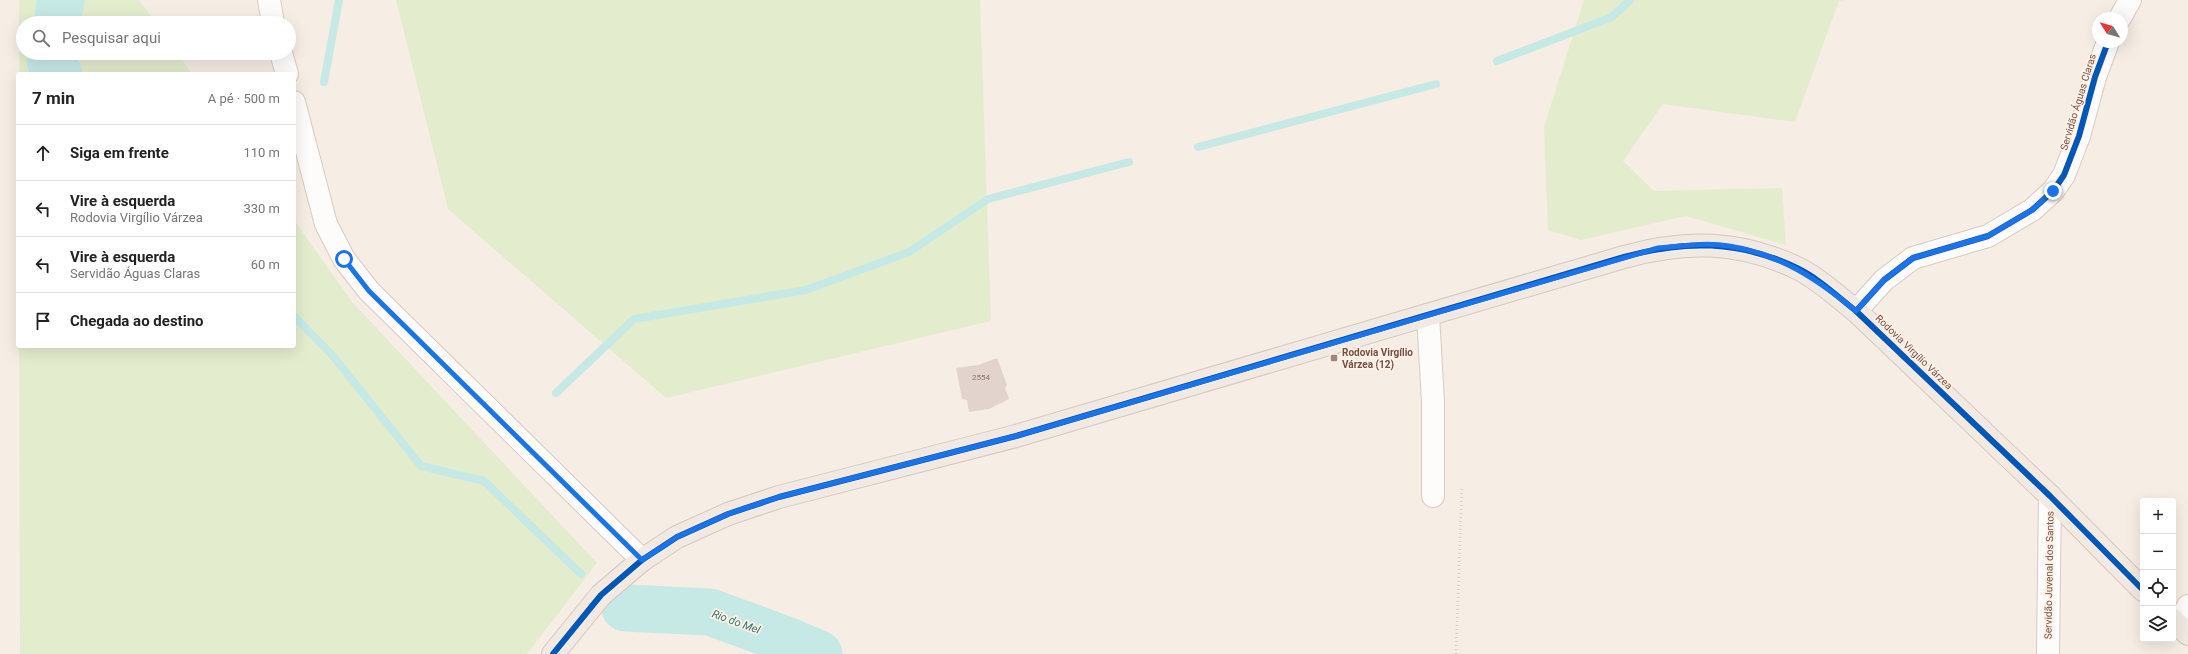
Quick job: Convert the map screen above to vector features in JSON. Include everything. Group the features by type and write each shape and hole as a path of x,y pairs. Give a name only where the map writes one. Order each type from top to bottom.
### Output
{"main road":[{"name":"Rodovia Virgílio Várzea","path":"553,654 601,595 642,560 677,537 713,521 779,497 1016,436 1428,314 1658,248 1690,245 1728,246 1765,255 1798,268 1832,291 1856,311 2050,496 2140,587"}],"street":[{"path":"269,0 272,16"},
{"path":"2123,12 2130,0"},
{"name":"Servidão Águas Claras","path":"1856,311 1884,280 1913,258 1988,236 2032,210 2053,191 2064,175 2079,136 2095,77 2106,48"},
{"path":"283,60 286,72"},
{"path":"296,110 326,224 344,259 369,291 642,560"},
{"path":"1428,314 1434,402 1433,496"},
{"name":"Servidão Juvenal dos Santos","path":"2048,654 2050,496"},
{"path":"2180,626 2188,606"}],"path":[{"path":"1456,654 1462,486"}],"green space":[{"path":"19,0 139,0 151,16 19,16"},
{"path":"396,0 980,0 991,321 666,398 448,209"},
{"path":"1584,0 1844,0 1839,1 1795,122 1663,104 1623,161 1654,191 1782,188 1786,245 1686,216 1581,240 1548,230 1544,127"},
{"path":"19,60 182,60 191,72 19,72"},
{"path":"296,223 353,303 597,563 527,654 20,654 19,348 296,348"}],"building":[{"path":"997,358 1007,385 1005,388 1009,399 989,409 969,412 967,400 962,399 956,368 978,365"}],"waterway":[{"name":"Rio do Mel","path":"58,16 61,0"},
{"path":"324,82 339,0"},
{"path":"1497,61 1612,17 1630,0"},
{"name":"Rio do Mel","path":"50,60 58,72"},
{"path":"1198,147 1436,84"},
{"path":"556,393 634,319 806,290 909,252 988,199 1129,162"},
{"path":"296,318 333,356 421,466 484,481 581,574"},
{"name":"Rio do Mel","path":"625,608 710,612 819,654"}],"cycle path":[{"path":"1856,311 1884,280 1913,258 1988,236 2032,210 2053,191 2064,175 2079,136 2095,77 2106,48"},
{"path":"553,654 601,595 642,560 677,537 728,514 779,497 1016,436 1624,257 1646,251 1690,246 1733,248 1754,252 1797,268 1827,288 1856,311 2050,496 2140,587"}],"place":[{"name":"Rodovia Virgílio Várzea (12)","path":"1334,358"}],"route":[{"path":"344,259 369,291 642,560 677,537 728,514 779,497 920,462 1016,436 1178,390 1428,314 1658,248 1690,245 1728,246 1765,255 1798,268 1832,291 1856,311 1899,266 1913,258 1988,236 2010,225 2032,210 2053,191"}]}
